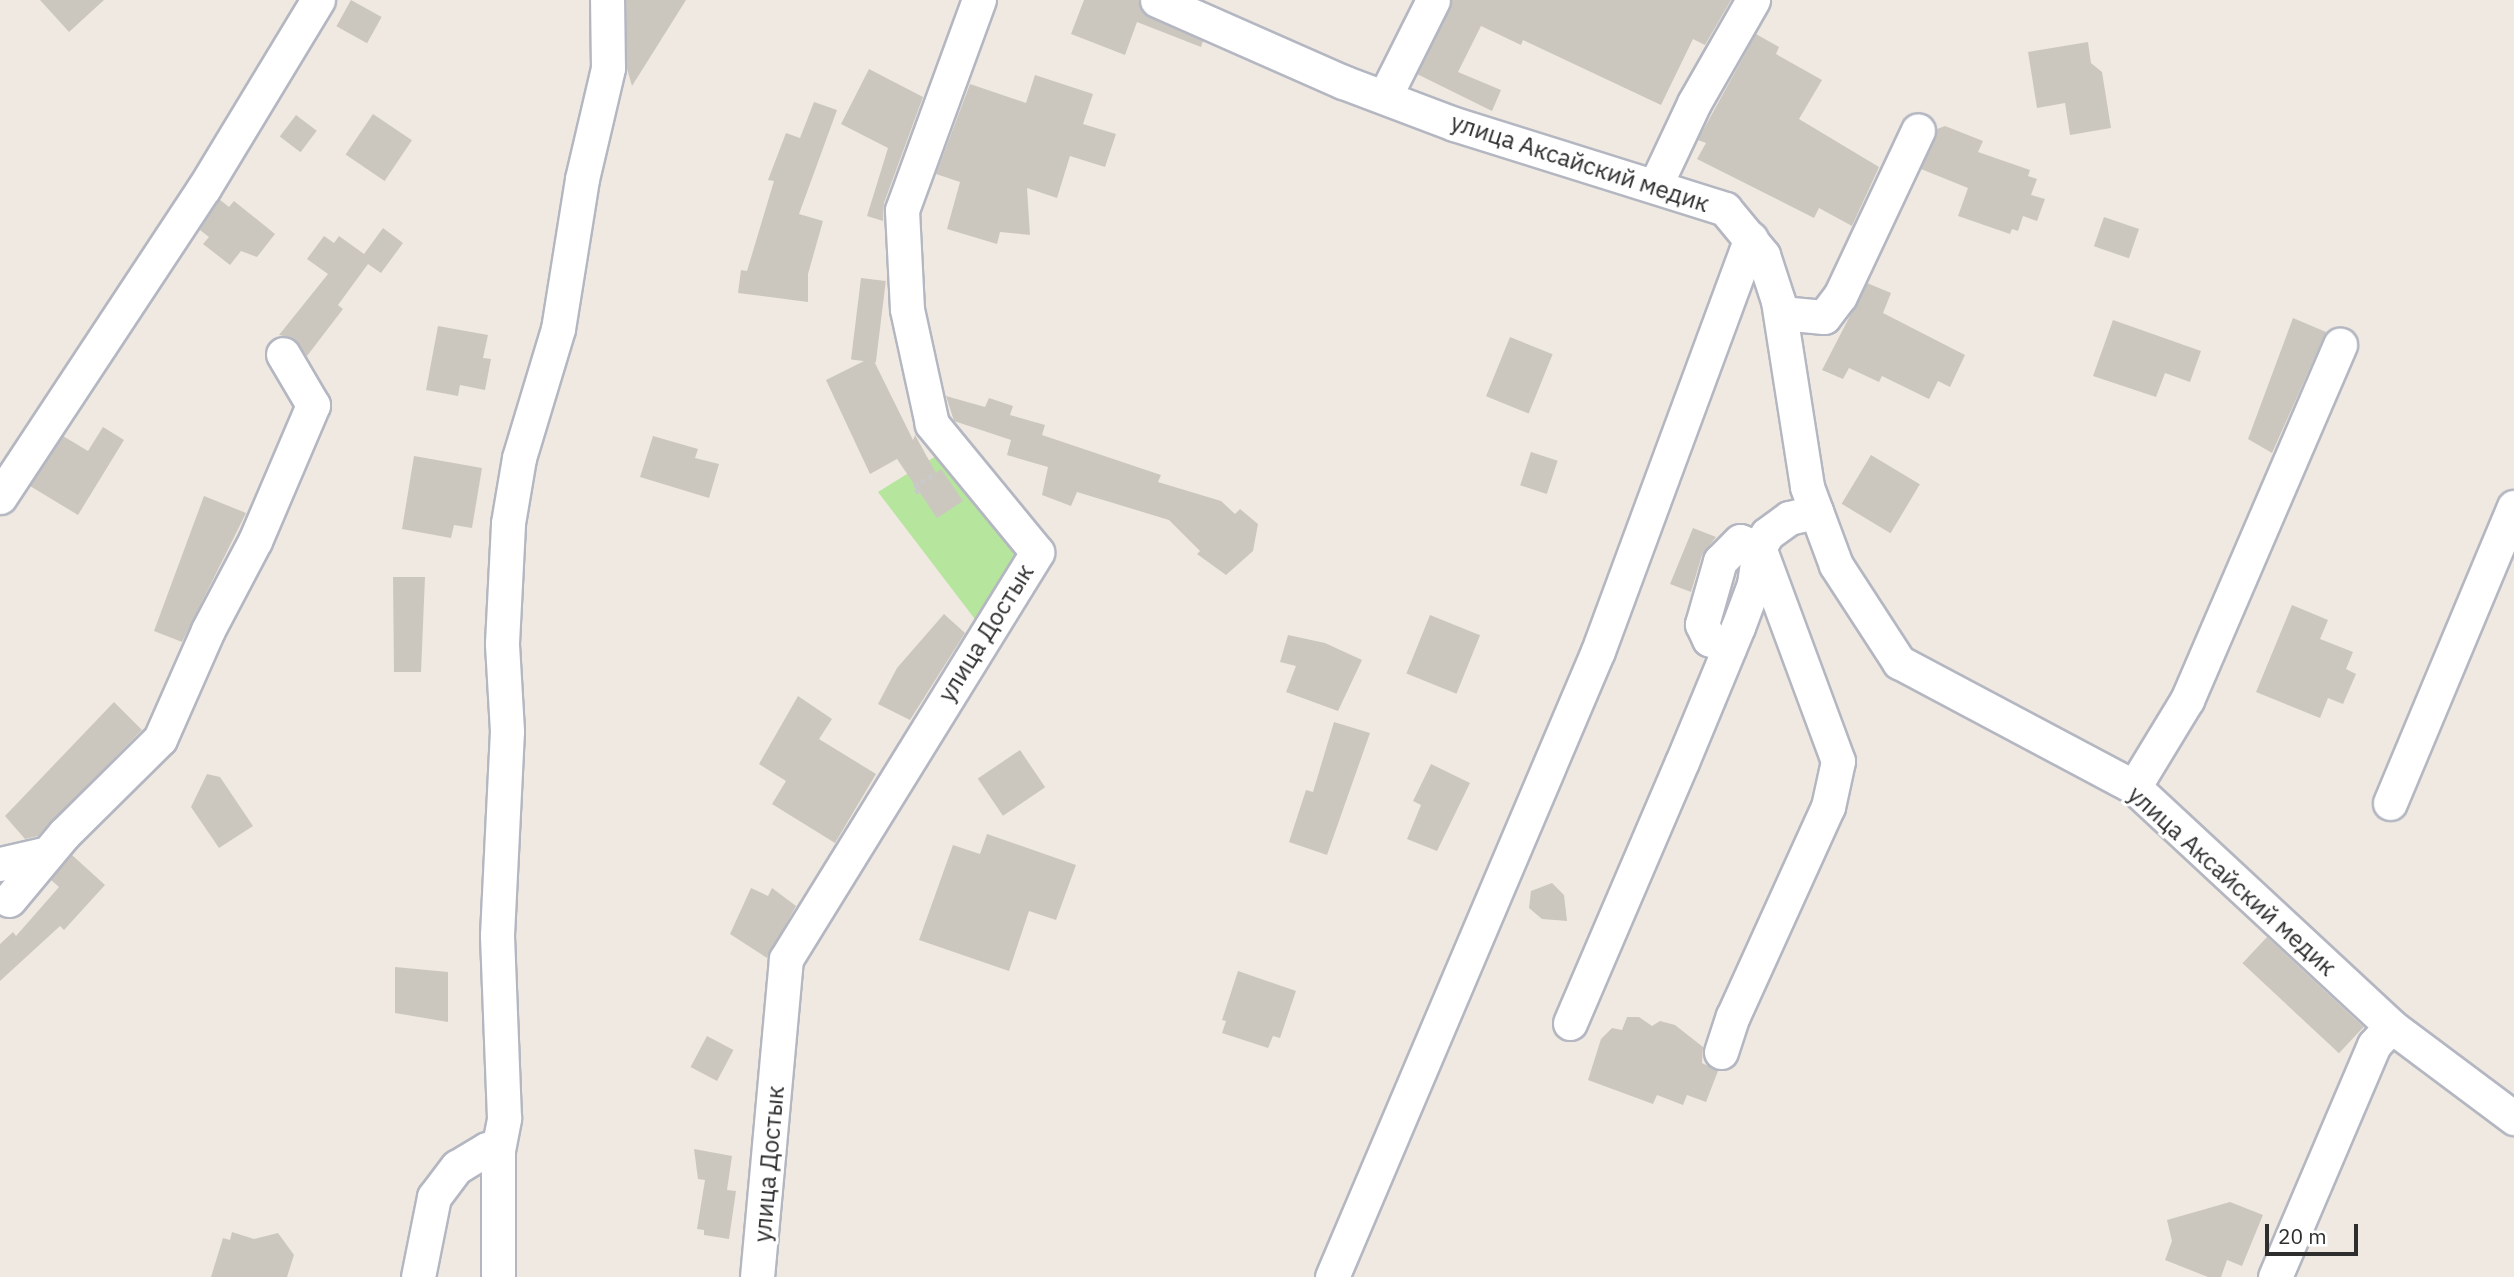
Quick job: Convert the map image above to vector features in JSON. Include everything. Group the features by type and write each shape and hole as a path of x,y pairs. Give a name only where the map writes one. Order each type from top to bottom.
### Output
{"street":[{"path":"0,497 204,188 318,0"},
{"path":"498,1277 498,1150 504,1118 497,935 507,731 502,643 508,523 519,458 558,329 582,179 608,68 607,0"},
{"name":"улица Достык","path":"757,1277 786,959 1037,552 932,424 907,309 902,210 979,0"},
{"name":"улица Аксайский медик","path":"1157,0 1454,124 1726,209 1763,255 1781,313 1807,487 1836,565 1899,662 2134,788 2391,1026 2514,1118"},
{"path":"1385,96 1433,0"},
{"path":"1655,186 1694,103 1753,0"},
{"path":"1781,313 1824,317 1840,296 1918,130"},
{"path":"1332,1277 1598,651 1751,238"},
{"path":"2134,788 2188,700 2340,344"},
{"path":"5,908 48,853 160,739 208,629 255,541 313,405 283,354"},
{"path":"2390,803 2514,507"},
{"path":"1570,1023 1729,647 1754,584 1759,548 1767,534 1789,518 1816,512"},
{"path":"1721,1052 1733,1016 1828,807 1838,761 1759,548"},
{"path":"5,908 10,878 0,866 48,853"},
{"path":"2275,1277 2374,1045 2391,1026"},
{"path":"418,1277 428,1219 440,1187 457,1167 487,1149 498,1150"}],"green space":[{"path":"949,448 1035,553 984,631 878,492"}],"building":[{"path":"40,0 104,0 69,32"},
{"path":"351,0 382,17 367,43 336,26"},
{"path":"626,0 686,0 632,86 627,69"},
{"path":"1084,0 1138,0 1149,17 1203,41 1201,47 1137,22 1125,55 1071,34"},
{"path":"1452,0 1731,0 1705,45 1693,39 1661,105 1523,40 1521,45 1481,26 1458,72 1501,90 1492,111 1417,74"},
{"path":"1756,34 1779,47 1776,54 1822,80 1799,119 1879,167 1852,226 1819,208 1814,218 1697,159 1706,143 1698,140"},
{"path":"2088,42 2091,63 2102,72 2111,128 2070,135 2065,103 2037,108 2028,52"},
{"path":"869,69 923,97 884,203 883,221 867,216 888,148 841,124"},
{"path":"1035,75 1093,94 1083,124 1116,134 1105,167 1070,156 1057,198 1027,188 1030,235 1000,232 997,244 947,229 960,182 936,174 970,84 1026,103"},
{"path":"814,102 837,110 799,214 823,221 808,274 808,302 738,293 741,270 747,271 774,181 768,180 786,133 800,138"},
{"path":"373,114 412,140 385,181 346,155"},
{"path":"296,115 317,131 301,152 280,137"},
{"path":"1945,126 1983,141 1978,152 2030,170 2028,176 2037,179 2031,195 2045,199 2037,221 2023,216 2018,231 2012,229 2010,234 1958,216 1968,188 1921,169 1937,129"},
{"path":"219,199 229,207 234,201 275,234 257,257 241,251 230,265 203,244 209,237 200,230"},
{"path":"2104,217 2139,229 2129,258 2094,246"},
{"path":"383,228 403,243 381,273 368,264 338,305 343,309 307,356 293,338 279,335 328,274 307,259 324,236 334,243 339,236 364,254"},
{"path":"861,278 886,281 876,362 851,359"},
{"path":"1867,283 1891,293 1883,313 1965,355 1950,387 1938,381 1929,399 1882,376 1879,382 1849,368 1843,379 1822,370"},
{"path":"2293,318 2326,332 2272,453 2248,439"},
{"path":"2113,320 2201,351 2190,382 2165,373 2156,397 2093,376"},
{"path":"438,326 488,335 483,358 491,359 485,390 460,385 458,396 426,390"},
{"path":"1510,337 1553,354 1529,414 1486,396"},
{"path":"872,357 913,440 915,435 936,473 941,469 963,501 937,518 897,459 870,474 826,380"},
{"path":"946,396 985,407 989,398 1013,406 1010,415 1045,425 1042,435 1161,475 1158,482 1221,501 1235,514 1240,509 1258,524 1253,551 1226,575 1197,554 1200,551 1169,520 1077,492 1071,506 1042,495 1048,467 1007,455 1011,440 954,421"},
{"path":"103,427 124,440 78,515 30,486 63,436 88,451"},
{"path":"653,436 698,449 695,458 719,464 709,498 640,477"},
{"path":"1531,452 1558,461 1547,494 1520,485"},
{"path":"1871,455 1920,484 1891,533 1842,504"},
{"path":"414,456 482,468 472,528 454,525 451,538 402,529"},
{"path":"204,496 246,513 182,642 154,631"},
{"path":"1693,528 1716,537 1702,555 1691,592 1670,584"},
{"path":"393,577 425,577 421,672 394,672"},
{"path":"2292,605 2328,620 2320,639 2353,652 2346,669 2356,674 2343,704 2328,698 2320,718 2256,692"},
{"path":"944,614 965,633 910,720 878,704 897,668"},
{"path":"1430,615 1480,635 1456,694 1406,673"},
{"path":"1288,635 1325,643 1362,660 1338,711 1286,692 1296,666 1280,662"},
{"path":"798,696 832,719 819,739 876,774 835,843 772,804 786,781 759,764"},
{"path":"114,702 142,730 38,836 25,839 5,816"},
{"path":"1334,722 1370,733 1327,855 1289,842 1306,790 1313,792"},
{"path":"1020,750 1045,787 1003,816 978,779"},
{"path":"1431,764 1470,783 1437,851 1407,839 1421,805 1413,801"},
{"path":"207,774 220,777 253,826 219,848 191,807"},
{"path":"987,834 1076,865 1056,920 1029,911 1009,971 919,940 953,845 980,854"},
{"path":"72,855 105,885 64,930 60,926 0,981 0,944 13,932 16,936 59,887 51,880"},
{"path":"1552,883 1564,895 1567,921 1542,919 1529,908 1531,891"},
{"path":"751,888 768,896 772,888 796,906 767,958 730,934"},
{"path":"2267,937 2364,1027 2339,1053 2242,963"},
{"path":"395,967 448,972 448,1022 395,1013"},
{"path":"1238,971 1296,991 1280,1038 1273,1036 1268,1048 1222,1033 1226,1021 1222,1020"},
{"path":"1627,1017 1639,1017 1652,1026 1660,1021 1675,1025 1703,1047 1702,1063 1718,1071 1706,1102 1687,1095 1683,1105 1657,1095 1653,1104 1588,1080 1601,1039 1612,1028 1622,1030"},
{"path":"707,1036 733,1050 717,1081 691,1067"},
{"path":"694,1149 732,1156 727,1190 736,1191 729,1239 704,1235 704,1230 697,1229 705,1180 698,1179"},
{"path":"2230,1202 2263,1215 2242,1266 2227,1260 2221,1277 2208,1277 2165,1260 2172,1241 2167,1220"},
{"path":"232,1232 254,1239 278,1233 294,1255 287,1277 211,1277 223,1238 230,1240"}]}
